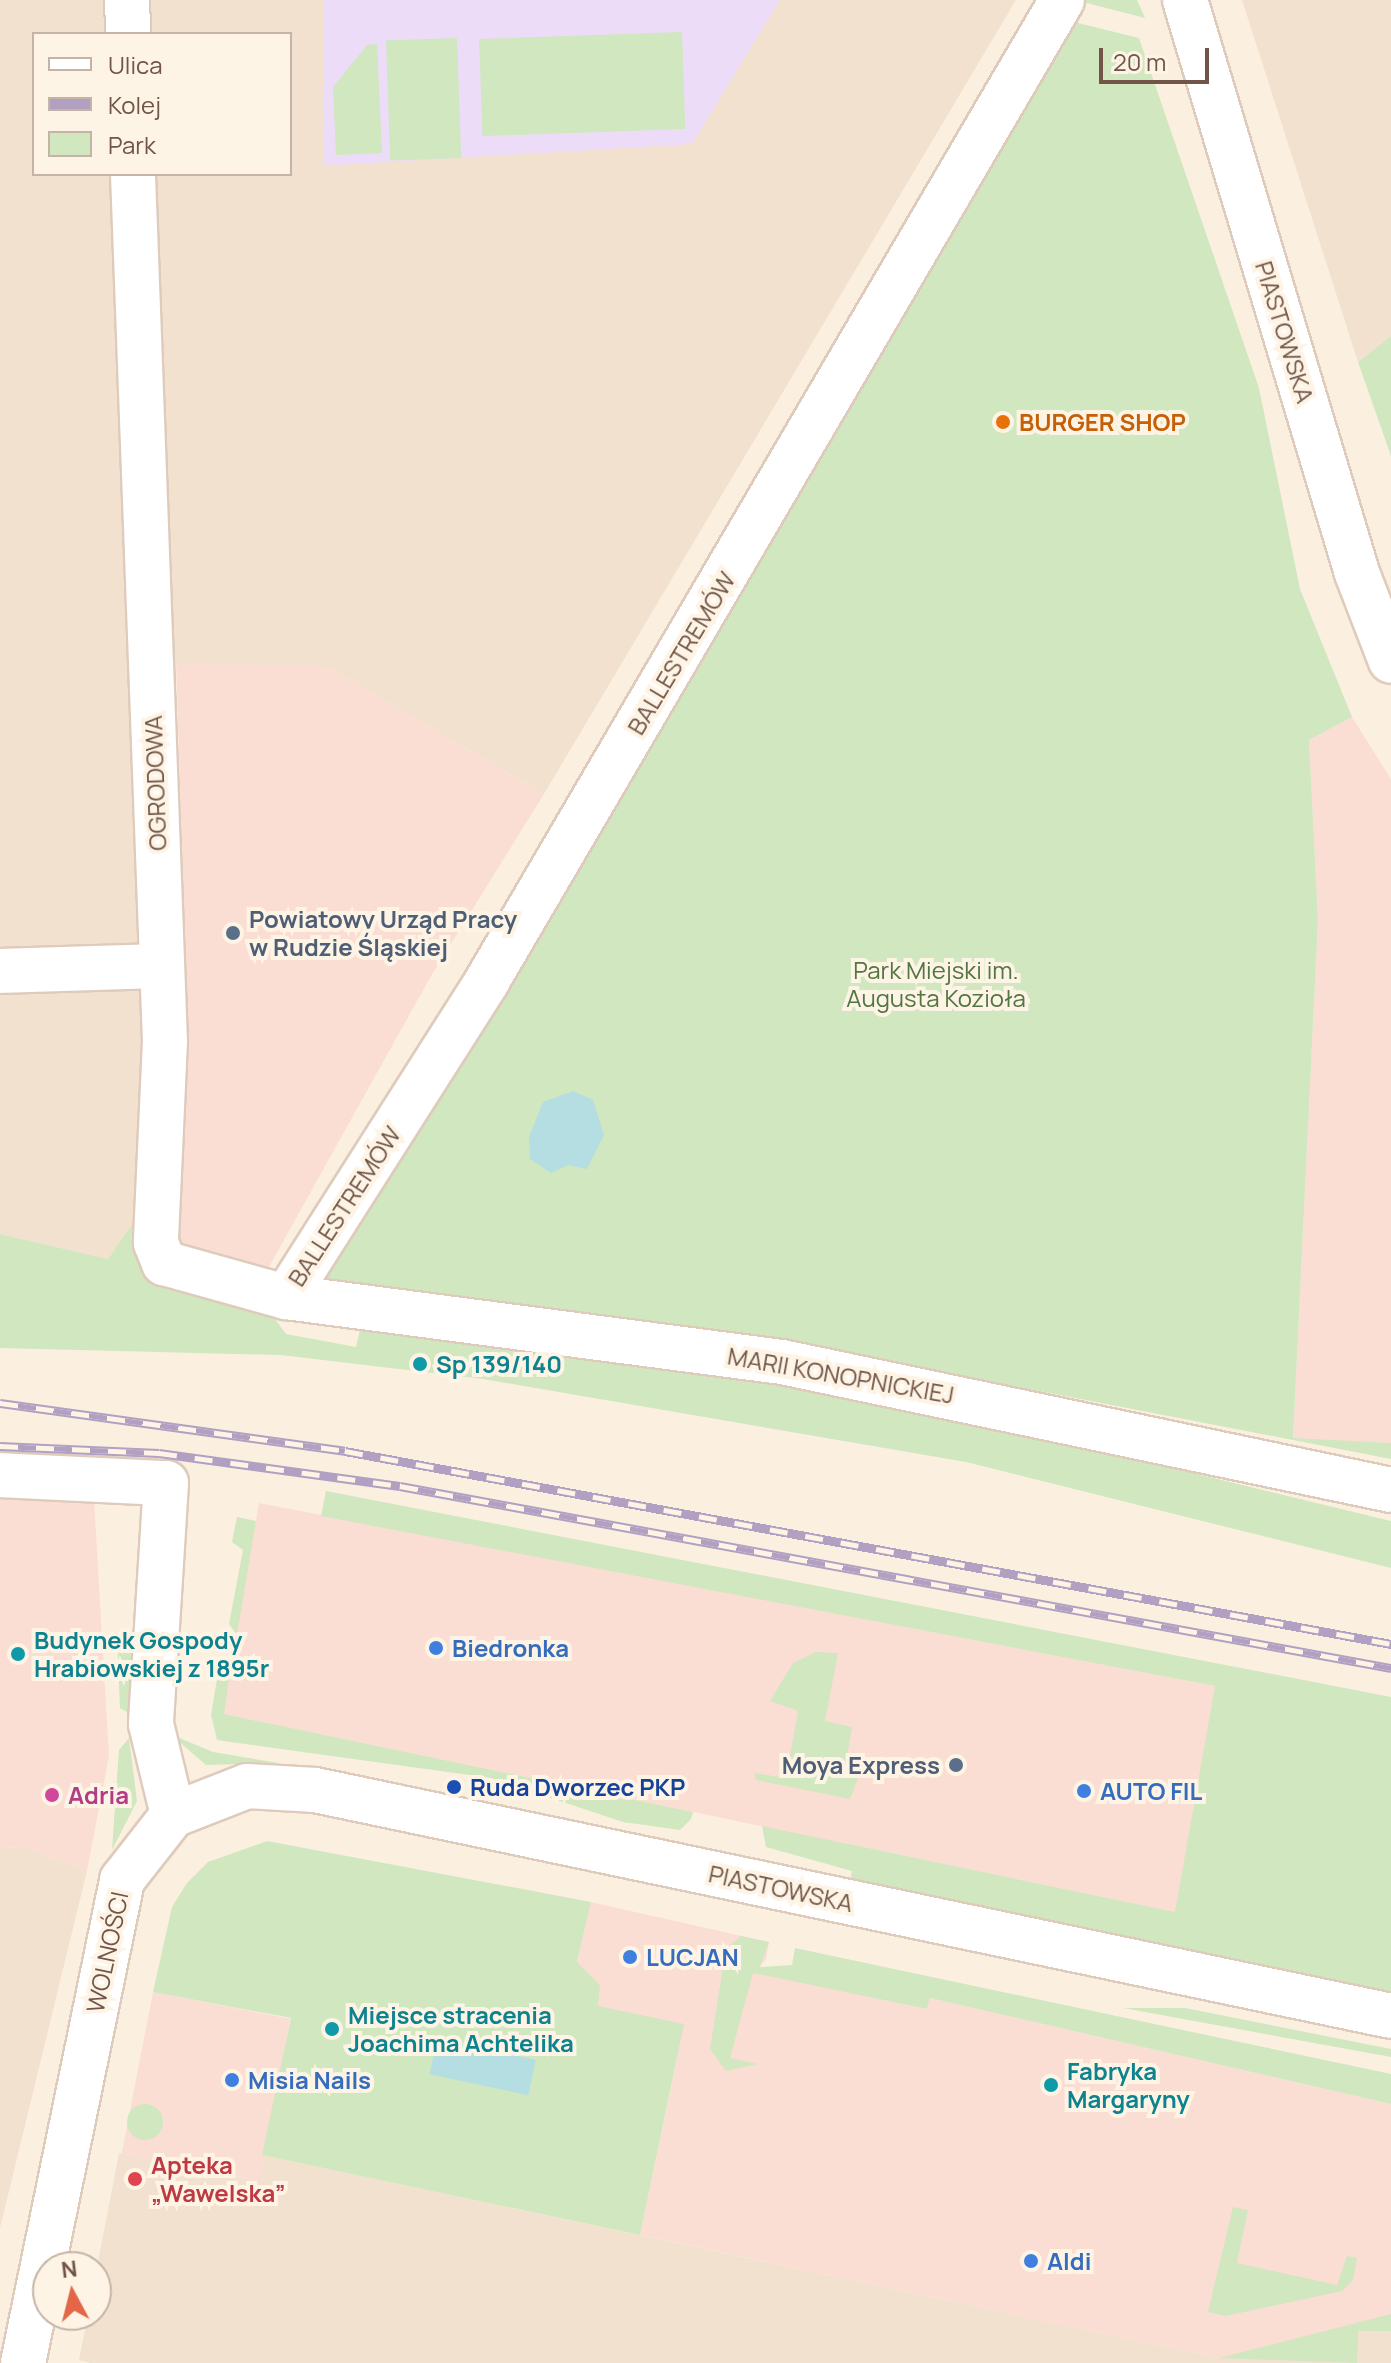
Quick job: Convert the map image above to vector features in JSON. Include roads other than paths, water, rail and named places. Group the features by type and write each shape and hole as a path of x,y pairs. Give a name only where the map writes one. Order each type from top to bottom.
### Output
{"street":[{"path":"127,0 128,32"},
{"name":"BALLESTREMÓW","path":"286,1297 487,981 1062,0"},
{"name":"PIASTOWSKA","path":"1185,0 1357,573 1391,661"},
{"name":"OGRODOWA","path":"133,176 162,966 158,1255 172,1267 286,1297"},
{"path":"0,971 162,966"},
{"name":"MARII KONOPNICKIEJ","path":"286,1297 782,1362 1391,1490"},
{"path":"0,1475 166,1483 151,1724 173,1815"},
{"name":"PIASTOWSKA","path":"173,1815 247,1786 315,1790 1391,2016"},
{"name":"WOLNOŚCI","path":"23,2363 122,1880 173,1815"}],"water":[{"path":"573,1091 593,1100 604,1135 587,1169 568,1165 551,1173 530,1159 529,1137 543,1102"},
{"path":"437,2039 536,2060 528,2095 430,2074"}],"railway":[{"path":"0,1403 345,1451 1391,1644"},
{"path":"0,1446 159,1453 400,1486 1391,1668"}],"place":[{"name":"BURGER SHOP","path":"1003,422"},
{"name":"Powiatowy Urząd Pracy w Rudzie Śląskiej","path":"233,933"},
{"name":"Sp 139/140","path":"420,1364"},
{"name":"Biedronka","path":"436,1648"},
{"name":"Budynek Gospody Hrabiowskiej z 1895r","path":"18,1654"},
{"name":"Moya Express","path":"956,1765"},
{"name":"Ruda Dworzec PKP","path":"454,1787"},
{"name":"AUTO FIL","path":"1084,1791"},
{"name":"Adria","path":"52,1795"},
{"name":"LUCJAN","path":"630,1957"},
{"name":"Miejsce stracenia Joachima Achtelika","path":"332,2029"},
{"name":"Misia Nails","path":"232,2080"},
{"name":"Fabryka Margaryny","path":"1051,2085"},
{"name":"Apteka „Wawelska”","path":"135,2179"},
{"name":"Aldi","path":"1031,2261"}],"park label":[{"name":"Park Miejski im. Augusta Kozioła","path":"936,984"}]}
